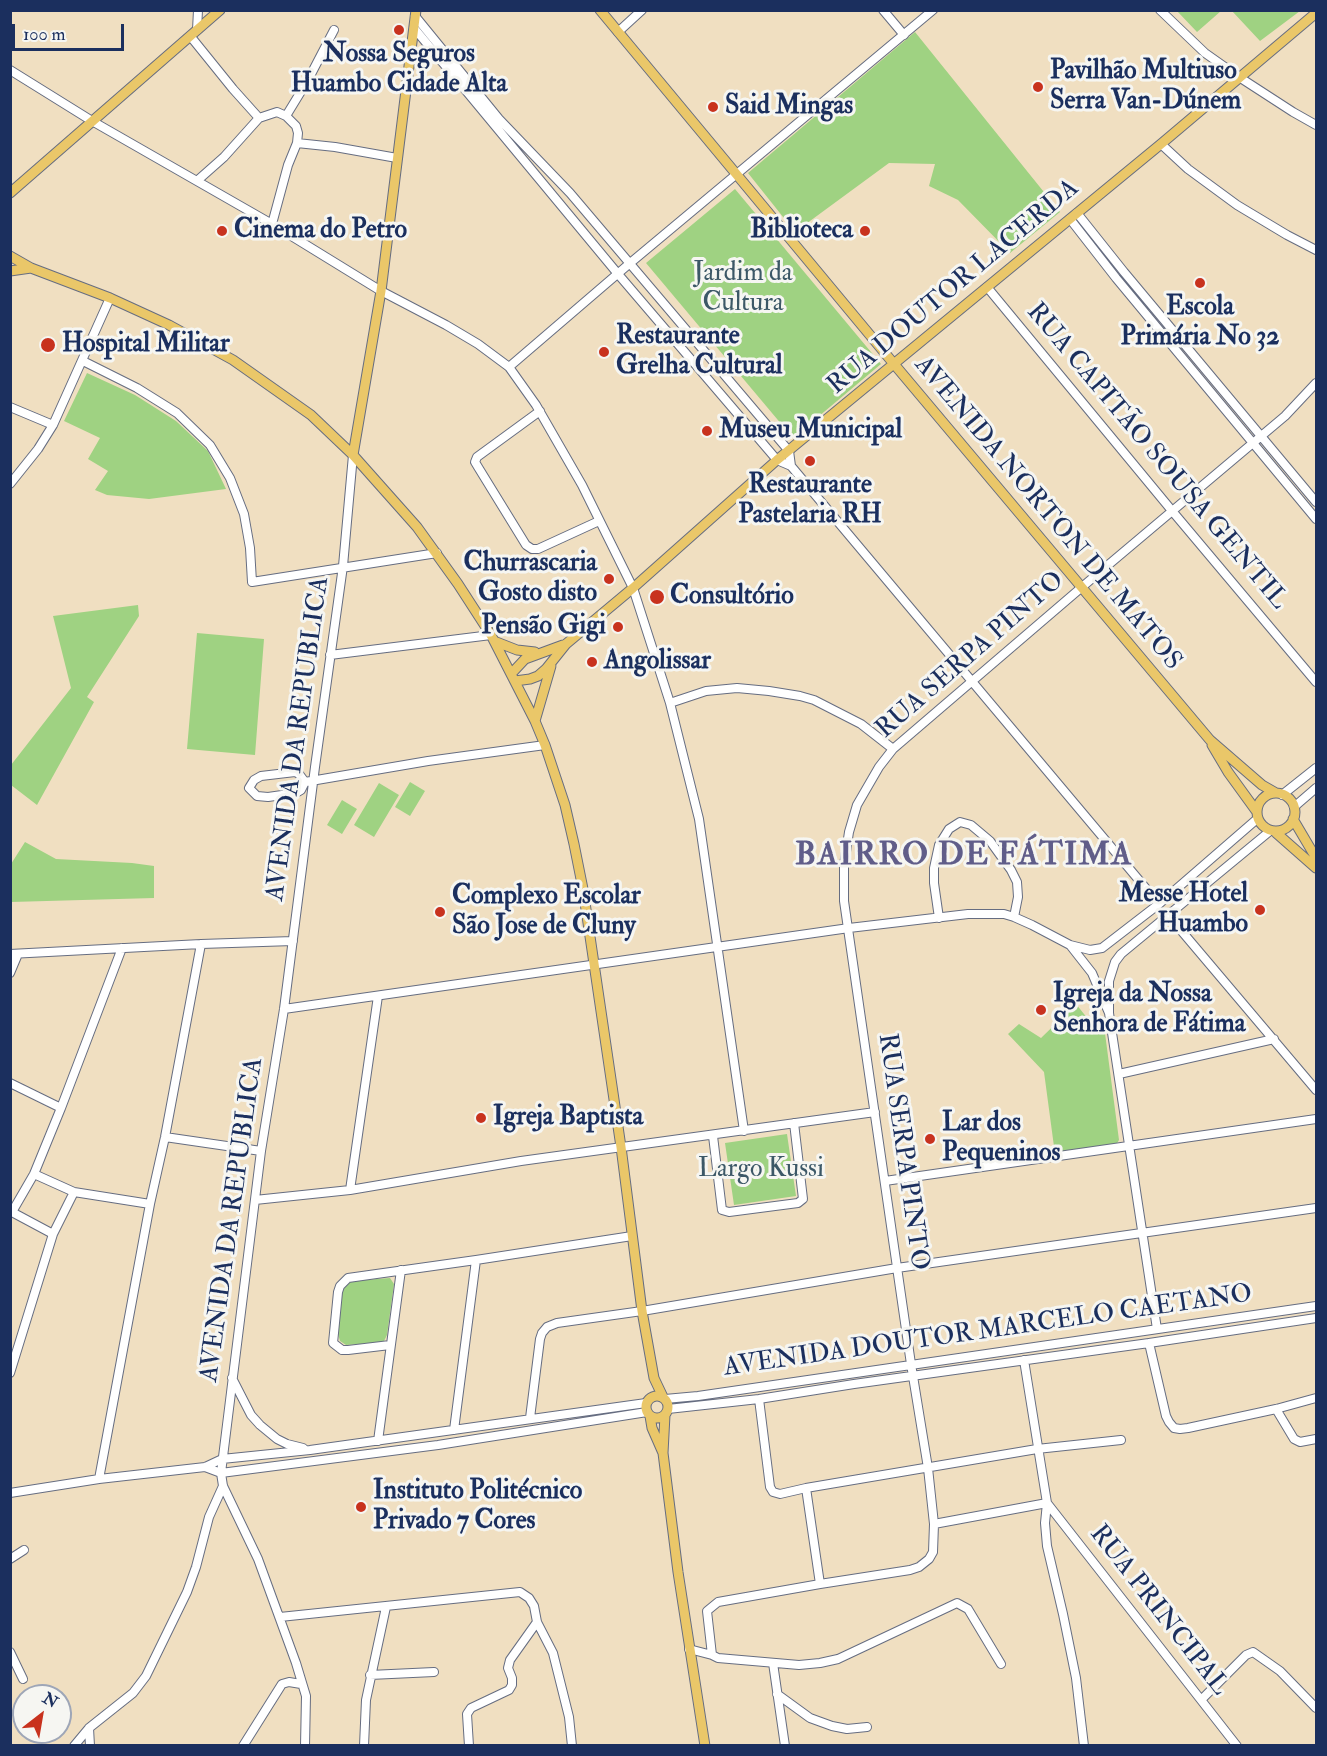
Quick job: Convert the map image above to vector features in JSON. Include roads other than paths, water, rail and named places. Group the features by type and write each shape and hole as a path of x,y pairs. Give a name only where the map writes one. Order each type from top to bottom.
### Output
{"main road":[{"path":"11,194 220,10"},
{"name":"AVENIDA NORTON DE MATOS","path":"600,10 1210,740 1262,785 1279,794"},
{"name":"AVENIDA DA REPUBLICA","path":"353,454 381,291 416,13"},
{"name":"RUA DOUTOR LACERDA","path":"566,644 525,659 513,677 530,679 538,676 566,644 633,588 777,460 1317,13"},
{"path":"10,256 31,268 110,298 169,325 233,360 311,416 353,454 437,553 492,638 535,721 565,805 583,889 621,1147 642,1311 654,1378 668,1402 663,1453 678,1572 705,1746"},
{"path":"10,271 31,268"},
{"path":"492,638 524,652 544,652"},
{"path":"535,721 553,660"},
{"name":"AVENIDA NORTON DE MATOS","path":"1210,740 1257,816"},
{"path":"1317,858 1293,819 1294,807 1291,801 1279,794 1269,794 1262,798 1258,805 1257,816 1262,825 1317,868"},
{"path":"1272,831 1284,829 1293,819"},
{"path":"654,1378 648,1408 652,1428 663,1453"},
{"name":"AVENIDA DOUTOR MARCELO CAETANO","path":"664,1398 655,1396 648,1408 658,1418 667,1412"}],"street":[{"path":"198,10 194,33 233,89 259,118"},
{"path":"618,32 642,10"},
{"path":"883,10 904,35"},
{"path":"509,367 933,10"},
{"path":"1160,10 1205,53 1293,112 1317,124"},
{"path":"416,13 499,119 570,193 789,451 791,466"},
{"path":"414,28 663,327 777,460 791,466 1159,904"},
{"path":"286,116 334,30"},
{"path":"10,70 92,121 198,180 381,291 477,344 509,367 540,411 582,485 633,588 670,703 699,819 744,1131"},
{"path":"198,180 224,157 259,118 277,112 286,116 296,126 297,143 288,165 272,224"},
{"path":"297,143 397,158"},
{"path":"1161,144 1195,174 1237,205 1317,250"},
{"path":"560,202 570,193"},
{"path":"1073,216 1124,272 1317,502"},
{"path":"1073,216 1116,278 1317,519"},
{"path":"1116,278 1124,272"},
{"name":"RUA CAPITÃO SOUSA GENTIL","path":"987,287 1317,682"},
{"path":"11,481 38,450 53,425 110,298"},
{"path":"663,327 675,316"},
{"path":"1162,333 1170,326"},
{"path":"83,361 138,388 177,413 210,445 230,478 244,514 250,548 252,582 437,553"},
{"path":"1208,389 1216,382"},
{"name":"RUA SERPA PINTO","path":"712,1654 707,1611 718,1602 899,1573 919,1567 933,1552 934,1524 928,1468 897,1268 843,881 849,832 857,805 879,767 893,749 1285,416 1317,383"},
{"path":"721,394 732,385"},
{"path":"10,407 53,425"},
{"path":"540,411 477,457 478,467 526,544 532,549 538,549 599,520"},
{"name":"AVENIDA DA REPUBLICA","path":"305,1746 306,1696 296,1663 258,1559 224,1486 221,1473 261,1151 293,941 309,781 343,566 353,454"},
{"path":"1289,486 1298,479"},
{"path":"330,655 492,638"},
{"path":"670,703 706,691 737,688 800,696 814,700 861,724 893,749"},
{"path":"309,781 295,772 274,773 254,780 249,788 257,796 286,795 301,790 309,781 428,761 545,745"},
{"path":"1279,794 1317,768"},
{"path":"1294,807 1317,788"},
{"path":"284,1009 849,928 986,914 1014,917 1070,945 1090,950 1102,948 1159,904 1257,816"},
{"path":"939,918 934,883 934,868 939,845 949,829 960,822 971,825 990,841 1011,870 1017,882 1018,897 1014,917"},
{"path":"1157,1329 1110,1013 1109,981 1115,962 1121,954 1272,831"},
{"path":"1168,915 1317,1090"},
{"path":"10,973 14,954 293,941"},
{"path":"99,1479 201,944"},
{"path":"1070,945 1092,973 1110,1013"},
{"path":"53,1233 11,1212 34,1174 122,948"},
{"path":"350,1190 378,996"},
{"path":"1119,1074 1274,1039"},
{"path":"10,1083 61,1108"},
{"path":"255,1200 350,1190 449,1172 875,1112"},
{"path":"885,1181 1317,1119"},
{"path":"713,1136 722,1210 729,1212 798,1203 803,1199 794,1123"},
{"path":"165,1137 261,1151"},
{"path":"34,1174 74,1192 150,1204"},
{"path":"10,1373 53,1233 74,1192"},
{"path":"530,1418 540,1339 547,1327 557,1323 897,1268 1317,1208"},
{"path":"390,1345 342,1350 333,1343 338,1292 340,1286 348,1278 633,1236"},
{"path":"454,1430 476,1260"},
{"path":"378,1441 401,1270"},
{"name":"AVENIDA DOUTOR MARCELO CAETANO","path":"664,1398 698,1396 1317,1306"},
{"name":"AVENIDA DOUTOR MARCELO CAETANO","path":"667,1412 1317,1318"},
{"path":"1149,1343 1166,1416 1174,1428 1188,1428 1317,1398"},
{"path":"1024,1360 1047,1503 1045,1523 1047,1546 1076,1678 1084,1746"},
{"path":"232,1378 251,1415 260,1425 287,1444 310,1450"},
{"path":"759,1399 770,1487 773,1492 780,1494 1037,1449 1121,1440"},
{"name":"AVENIDA DOUTOR MARCELO CAETANO","path":"205,1467 222,1458 310,1450 530,1418 648,1408"},
{"name":"AVENIDA DOUTOR MARCELO CAETANO","path":"205,1467 221,1473 438,1444 648,1408"},
{"path":"1276,1409 1294,1439 1300,1442 1317,1438"},
{"path":"10,1493 99,1479 205,1467"},
{"path":"74,1746 89,1728 133,1693 146,1676 187,1592 210,1517 224,1486"},
{"path":"806,1488 820,1584"},
{"path":"934,1524 1047,1503"},
{"name":"RUA PRINCIPAL","path":"1047,1503 1237,1746"},
{"path":"10,1559 24,1550"},
{"path":"280,1617 520,1592 529,1598 534,1606 537,1622 553,1653 569,1717 572,1746"},
{"path":"690,1649 712,1654 718,1658 799,1665 820,1663 838,1659 957,1603 968,1609 1001,1664"},
{"path":"364,1746 366,1700 386,1607"},
{"path":"469,1746 467,1713 471,1708 508,1690 512,1685 508,1668 510,1660 537,1622"},
{"path":"10,1652 23,1679"},
{"path":"1202,1699 1246,1655 1253,1652 1280,1671 1317,1708"},
{"path":"773,1663 785,1746"},
{"path":"370,1675 434,1672"},
{"path":"243,1746 282,1684 289,1682 301,1684"},
{"path":"777,1694 810,1718 847,1729 867,1727"},
{"path":"89,1728 90,1746"}],"place":[{"name":"Nossa Seguros Huambo Cidade Alta","path":"399,30"},
{"name":"Pavilhão Multiuso Serra Van-Dúnem","path":"1038,87"},
{"name":"Said Mingas","path":"713,107"},
{"name":"Cinema do Petro","path":"222,231"},
{"name":"Biblioteca","path":"865,231"},
{"name":"Escola Primária No 32","path":"1200,283"},
{"name":"Hospital Militar","path":"48,345"},
{"name":"Restaurante Grelha Cultural","path":"604,352"},
{"name":"Museu Municipal","path":"707,431"},
{"name":"Restaurante Pastelaria RH","path":"810,461"},
{"name":"Churrascaria Gosto disto","path":"609,579"},
{"name":"Consultório","path":"657,597"},
{"name":"Pensão Gigi","path":"618,627"},
{"name":"Angolissar","path":"592,662"},
{"name":"Messe Hotel Huambo","path":"1260,910"},
{"name":"Complexo Escolar São Jose de Cluny","path":"440,912"},
{"name":"Igreja da Nossa Senhora de Fátima","path":"1041,1010"},
{"name":"Igreja Baptista","path":"481,1118"},
{"name":"Lar dos Pequeninos","path":"930,1139"},
{"name":"Instituto Politécnico Privado 7 Cores","path":"361,1507"}],"district":[{"name":"BAIRRO DE FÁTIMA","path":"964,857"}],"park label":[{"name":"Jardim da Cultura","path":"743,289"},
{"name":"Largo Kussi","path":"761,1170"}]}
